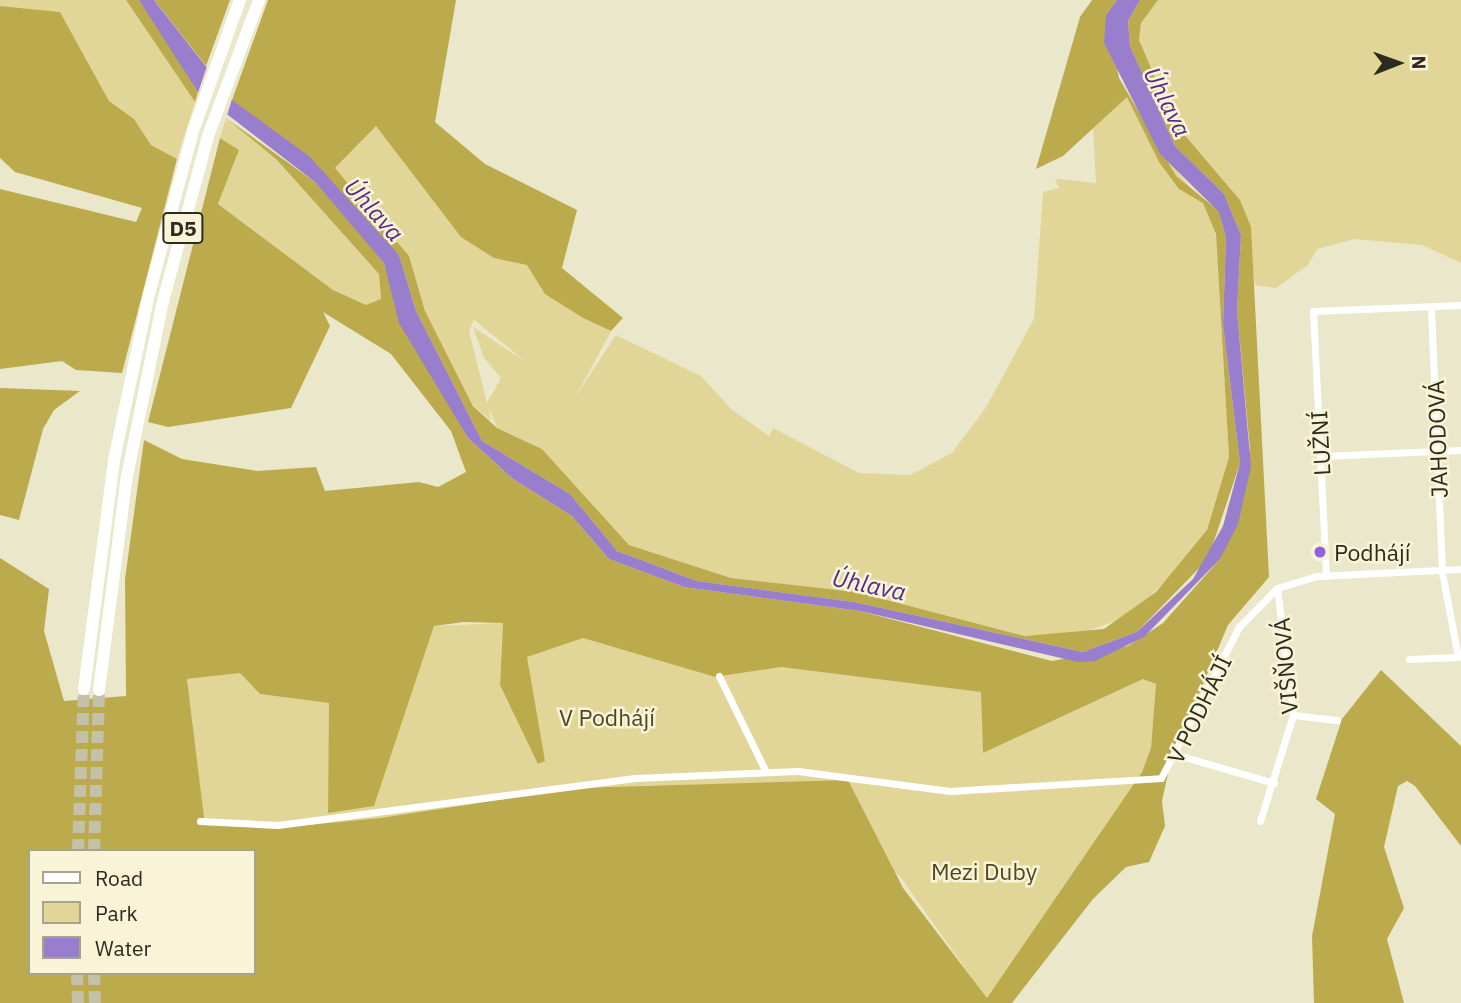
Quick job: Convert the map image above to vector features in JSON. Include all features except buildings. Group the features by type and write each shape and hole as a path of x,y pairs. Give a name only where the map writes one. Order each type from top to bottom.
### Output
{"highway":[{"name":"D5","path":"84,689 114,460 172,206 240,0"},
{"name":"D5","path":"99,690 129,463 163,301 208,136 259,0"}],"street":[{"path":"1431,306 1461,304"},
{"name":"LUŽNÍ","path":"1326,576 1313,311 1431,306"},
{"name":"JAHODOVÁ","path":"1431,306 1442,572 1459,658"},
{"path":"1321,456 1461,450"},
{"path":"1277,588 1326,576 1461,569"},
{"name":"VIŠŇOVÁ","path":"1260,821 1293,715 1277,588"},
{"name":"V PODHÁJÍ","path":"200,821 278,825 586,782 766,772 950,791 1161,778 1178,755 1239,627 1277,588"},
{"path":"1409,659 1459,658"},
{"path":"719,676 766,772"},
{"path":"1293,715 1337,720"},
{"path":"1178,755 1274,783"}],"green space":[{"path":"0,0 126,0 195,102 177,159 151,145 134,119 109,101 60,12 0,6"},
{"path":"1158,0 1461,0 1461,263 1422,245 1355,239 1317,249 1308,265 1276,288 1255,285 1240,200 1184,140 1139,40 1141,23"},
{"path":"1127,96 1143,129 1203,203 1216,234 1229,457 1207,530 1182,566 1129,616 1085,632 1026,636 856,592 731,578 629,545 542,449 497,428 489,408 491,421 473,405 425,311 409,256 335,168 376,126 461,236 527,265 583,318 611,331 576,396 616,335 701,376 731,409 769,436 773,428 859,473 910,475 952,453 985,409 1034,319 1043,192 1059,188 1055,180 1060,179 1096,183 1093,128","holes":["474,320 526,362 473,327 484,358 501,378 487,403 469,331"]},
{"path":"226,118 277,160 379,274 381,300 366,306 333,290 218,204 239,150 220,138"},
{"name":"V Podhájí","path":"503,623 500,685 545,761 526,657 583,638 715,677 781,667 982,692 983,753 1143,679 1156,684 1151,748 1142,772 987,999 899,875 577,788 380,818 276,828 205,825 187,679 240,673 260,694 330,703 328,812 374,805 434,626"}],"shaded area":[{"path":"126,0 139,0 163,32 198,92 195,102"},
{"path":"154,0 230,0 206,66 159,6"},
{"path":"268,0 456,0 435,122 485,164 577,210 562,268 623,318 611,331 583,318 545,294 527,265 494,258 461,237 376,126 335,168 409,256 425,311 473,406 497,428 542,449 629,545 731,578 856,592 1025,636 1104,629 1156,592 1207,530 1229,457 1216,234 1203,203 1179,189 1159,162 1127,97 1063,156 1036,169 1080,17 1092,0 1117,0 1106,15 1119,78 1176,176 1219,211 1226,238 1223,324 1240,463 1208,559 1137,632 1083,652 854,602 697,581 617,551 570,494 482,441 416,311 399,255 232,100"},
{"path":"1140,0 1158,0 1141,23 1139,40 1176,125 1240,200 1251,227 1269,577 1228,625 1171,760 1162,801 1165,826 1149,862 1126,867 1093,899 1012,1003 0,1003 0,558 49,589 44,631 64,701 126,696 125,579 144,440 182,459 257,471 316,467 325,491 419,482 438,487 466,472 451,431 391,354 323,312 330,326 291,408 168,427 148,422 220,138 239,150 218,204 333,290 366,305 381,299 379,274 277,160 226,118 315,182 384,263 407,333 468,438 513,479 572,516 609,559 684,587 860,611 1052,661 1128,646 1163,623 1220,559 1250,449 1237,311 1241,235 1224,194 1175,146 1130,46 1128,21","holes":["464,622 503,623 500,685 538,764 545,761 527,657 583,638 715,677 781,667 981,692 983,753 1143,679 1156,684 1151,748 1142,772 987,998 903,888 848,780 577,788 380,818 276,828 205,825 187,679 240,673 260,694 329,703 328,813 374,806 434,626"]},
{"path":"0,6 60,12 109,101 134,119 151,145 177,159 122,373 76,370 62,361 0,369 0,189 136,222 142,208 15,172 0,158"},
{"path":"0,388 80,391 54,410 43,429 19,520 0,515"},
{"path":"1381,670 1461,746 1461,846 1415,786 1407,781 1398,786 1384,847 1404,908 1387,939 1404,1003 1314,1003 1312,936 1335,814 1316,799 1342,719"}],"water":[{"path":"139,0 154,0 232,100 309,156 399,255 416,311 482,441 570,494 617,551 697,581 854,602 1083,652 1137,632 1193,579 1223,526 1240,463 1223,324 1226,238 1219,212 1160,154 1104,43 1106,15 1117,0 1140,0 1128,21 1130,46 1175,146 1224,194 1241,235 1237,311 1251,467 1238,524 1220,559 1144,637 1095,661 1078,662 860,611 684,587 609,559 572,516 513,479 468,438 399,323 384,263 315,182 198,92"}],"pier":[{"path":"208,63 233,96 225,122 197,96"}],"tunnel":[{"path":"78,849 84,689"},
{"path":"94,849 99,690"},
{"path":"77,975 78,1003"},
{"path":"94,975 95,1003"}],"place":[{"name":"Podhájí","path":"1320,552"}],"water label":[{"name":"Úhlava","path":"1167,102"},
{"name":"Úhlava","path":"374,210"},
{"name":"Úhlava","path":"869,585"}],"park label":[{"name":"Mezi Duby","path":"984,871"}]}
